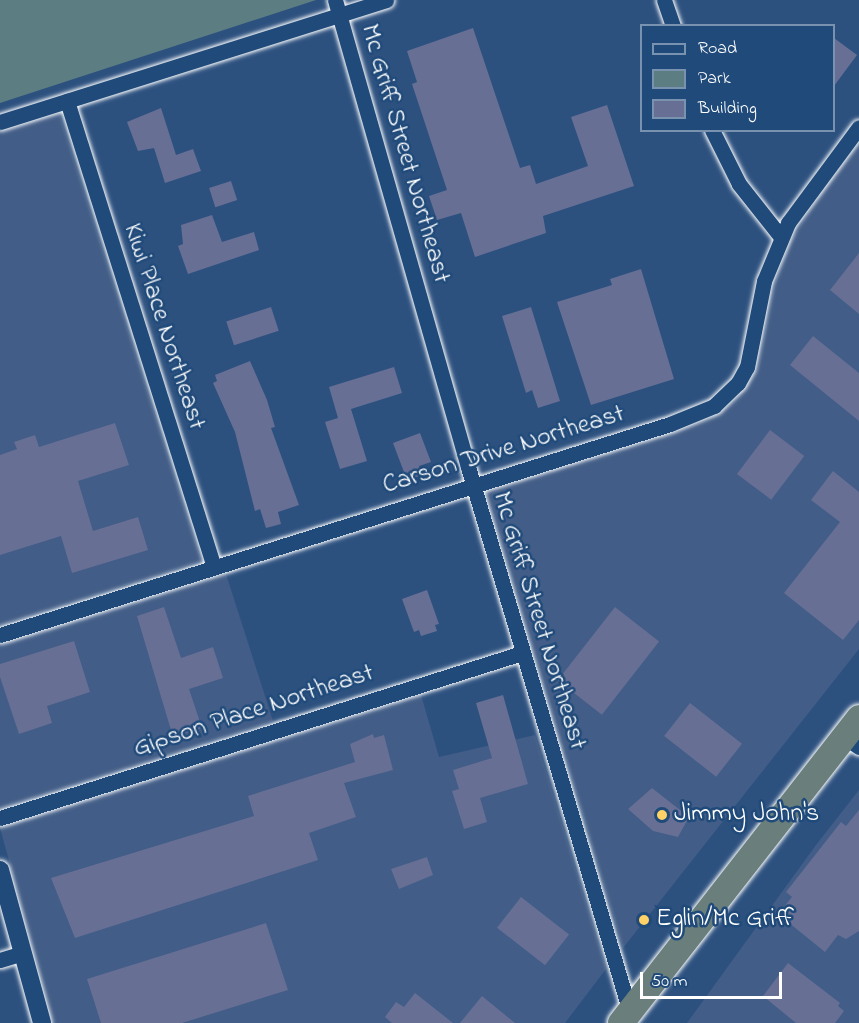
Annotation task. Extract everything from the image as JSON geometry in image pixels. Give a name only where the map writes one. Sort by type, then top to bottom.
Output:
[{"type":"highway","points":[[626,1018],[854,734]]},
{"type":"street","points":[[0,122],[338,7],[386,0]]},
{"type":"street","points":[[664,0],[673,24]]},
{"type":"street","name":"Mc Griff Street Northeast","points":[[338,7],[626,1018]]},
{"type":"street","name":"Kiwi Place Northeast","points":[[67,101],[214,567]]},
{"type":"street","name":"Carson Drive Northeast","points":[[0,635],[692,416],[728,395],[747,367],[764,281],[781,237],[815,184],[859,127]]},
{"type":"street","points":[[713,132],[739,184],[781,237]]},
{"type":"street","name":"Gipson Place Northeast","points":[[0,818],[522,653]]},
{"type":"street","points":[[0,870],[42,1023]]},
{"type":"street","points":[[0,960],[23,953]]},
{"type":"shaded area","points":[[59,113],[201,561],[0,625],[0,132]]},
{"type":"shaded area","points":[[859,143],[859,649],[623,948],[486,492],[673,433],[708,420],[734,402],[758,369],[775,283],[790,242],[824,189]]},
{"type":"shaded area","points":[[226,574],[273,721],[0,808],[0,645]]},
{"type":"shaded area","points":[[421,695],[439,757],[535,735],[606,969],[565,1023],[54,1023],[0,828]]},
{"type":"shaded area","points":[[859,790],[859,1023],[687,1023],[816,845]]},
{"type":"green space","points":[[0,0],[316,0],[0,103]]},
{"type":"building","points":[[473,28],[520,168],[530,165],[536,184],[588,166],[571,117],[607,105],[634,186],[543,216],[546,233],[475,257],[461,213],[437,220],[429,196],[447,190],[412,84],[417,82],[407,51]]},
{"type":"building","points":[[835,39],[857,55],[835,85]]},
{"type":"building","points":[[161,108],[176,155],[193,149],[201,171],[165,183],[154,148],[138,151],[127,122]]},
{"type":"building","points":[[231,181],[237,200],[215,207],[209,188]]},
{"type":"building","points":[[212,215],[222,242],[254,232],[259,250],[188,274],[178,246],[183,244],[181,225]]},
{"type":"building","points":[[859,253],[859,314],[830,290]]},
{"type":"building","points":[[641,269],[674,379],[591,405],[557,302],[612,285],[610,279]]},
{"type":"building","points":[[271,307],[279,331],[234,345],[226,322]]},
{"type":"building","points":[[531,307],[560,401],[538,408],[532,390],[526,393],[502,316]]},
{"type":"building","points":[[813,336],[859,373],[859,421],[790,365]]},
{"type":"building","points":[[250,361],[267,400],[275,427],[271,428],[299,505],[278,512],[281,524],[266,528],[260,509],[255,511],[235,432],[213,383],[217,381],[215,375]]},
{"type":"building","points":[[394,367],[402,393],[351,409],[367,461],[340,469],[325,422],[338,418],[329,387]]},
{"type":"building","points":[[115,423],[129,465],[78,481],[93,531],[138,517],[148,550],[72,573],[61,536],[0,555],[0,455],[17,449],[14,442],[35,435],[39,447]]},
{"type":"building","points":[[770,430],[804,456],[771,500],[737,474]]},
{"type":"building","points":[[420,433],[431,462],[419,466],[422,475],[407,480],[393,443]]},
{"type":"building","points":[[833,471],[859,492],[859,620],[843,640],[784,593],[840,522],[811,500]]},
{"type":"building","points":[[427,590],[439,624],[435,625],[437,631],[421,636],[419,630],[414,632],[402,599]]},
{"type":"building","points":[[164,607],[181,658],[213,647],[223,678],[189,689],[202,728],[173,737],[137,616]]},
{"type":"building","points":[[615,607],[659,641],[602,715],[558,680]]},
{"type":"building","points":[[74,641],[90,692],[47,706],[52,723],[19,734],[0,677],[0,664]]},
{"type":"building","points":[[503,695],[528,784],[480,798],[487,822],[464,829],[452,791],[459,789],[453,770],[492,758],[476,703]]},
{"type":"building","points":[[690,703],[742,744],[716,777],[664,736]]},
{"type":"building","points":[[373,734],[374,738],[384,735],[393,770],[344,783],[356,817],[309,833],[318,860],[75,938],[51,878],[254,816],[248,796],[355,762],[350,744]]},
{"type":"building","points":[[652,788],[689,817],[678,837],[653,831],[628,809]]},
{"type":"building","points":[[859,810],[859,931],[846,939],[838,935],[825,952],[778,914],[792,897],[786,892],[841,822],[846,826]]},
{"type":"building","points":[[427,857],[433,875],[399,889],[391,869]]},
{"type":"building","points":[[521,897],[569,935],[545,965],[497,928]]},
{"type":"building","points":[[266,923],[288,990],[182,1023],[101,1023],[87,979]]},
{"type":"building","points":[[788,963],[840,1003],[838,1006],[844,1011],[835,1023],[796,1023],[763,996]]},
{"type":"building","points":[[415,993],[453,1023],[392,1023],[385,1017],[396,1002],[404,1007]]},
{"type":"building","points":[[482,996],[515,1023],[460,1023]]},
{"type":"place","name":"Jimmy John's","points":[[662,815]]},
{"type":"place","name":"Eglin/Mc Griff","points":[[644,920]]}]
